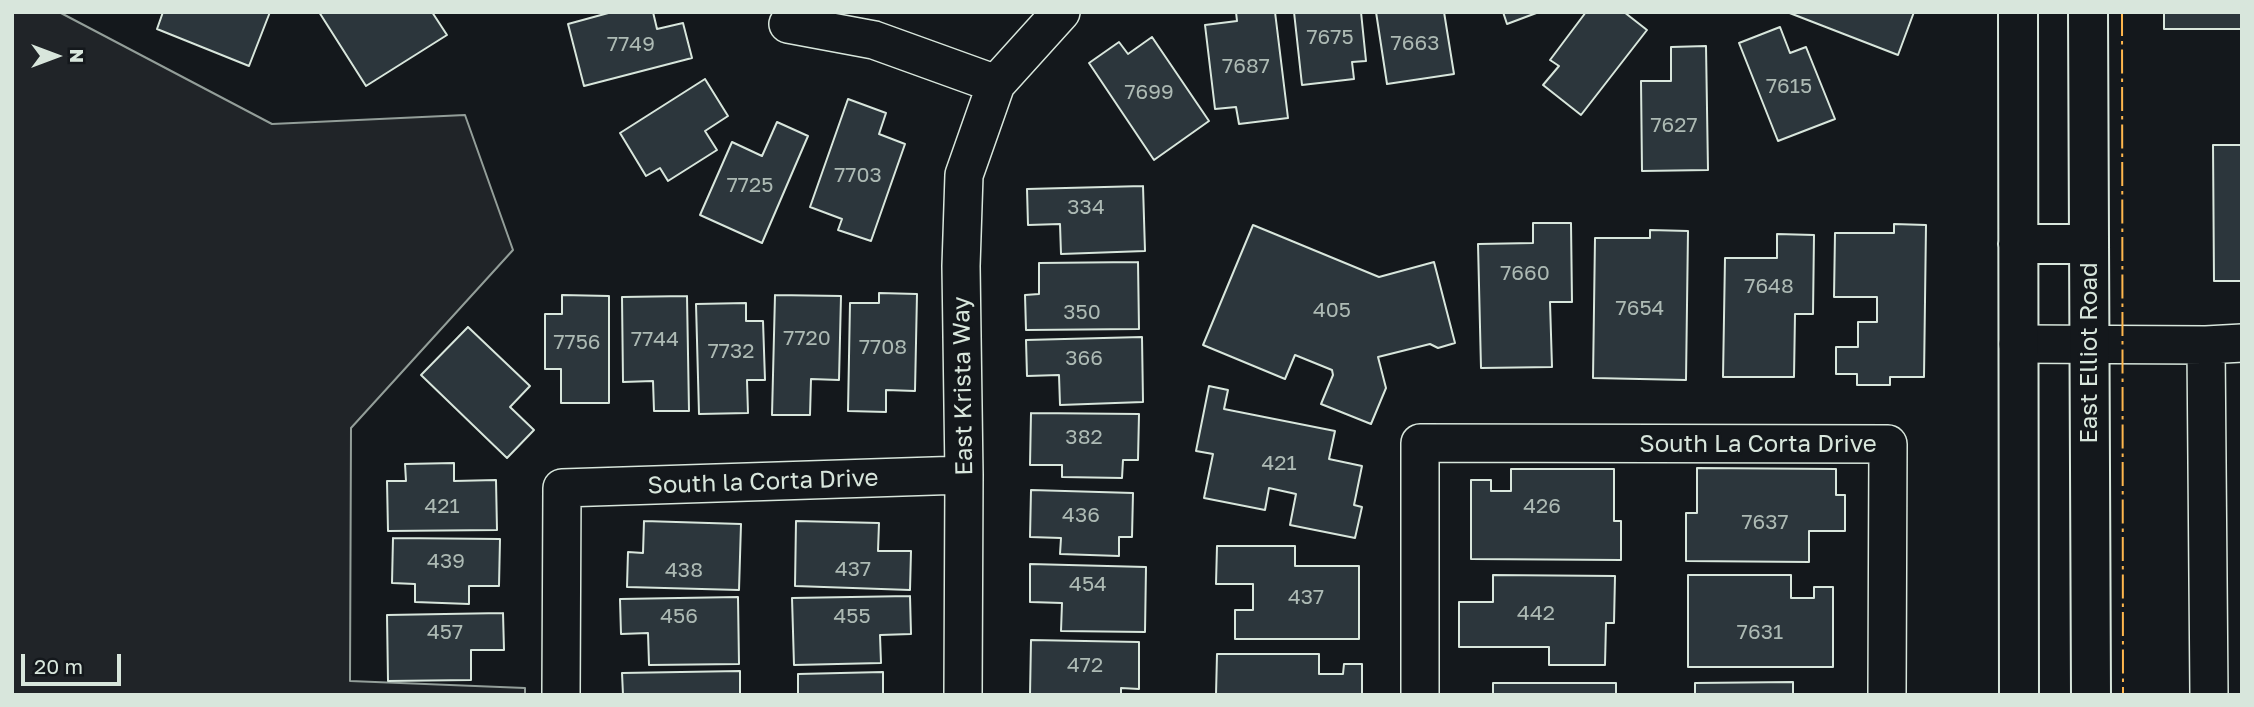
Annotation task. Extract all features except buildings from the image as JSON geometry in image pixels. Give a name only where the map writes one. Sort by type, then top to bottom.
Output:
[{"type":"main road","points":[[2018,12],[2019,695]]},
{"type":"main road","name":"East Elliot Road","points":[[2088,12],[2091,695]]},
{"type":"main road","points":[[2018,244],[2089,244]]},
{"type":"street","points":[[788,24],[874,40],[996,84],[1060,12]]},
{"type":"street","name":"East Krista Way","points":[[963,695],[961,266],[964,175],[996,84]]},
{"type":"street","points":[[2018,344],[2242,343]]},
{"type":"street","points":[[2206,345],[2209,695]]},
{"type":"street","name":"South La Corta Drive","points":[[1420,695],[1420,443],[1888,444],[1887,695]]},
{"type":"street","name":"South la Corta Drive","points":[[562,695],[562,488],[964,475]]},
{"type":"shaded area","points":[[12,12],[59,12],[272,124],[465,115],[513,250],[351,428],[350,681],[525,688],[525,695],[13,695]]},
{"type":"power","points":[[2122,12],[2123,695]]}]
